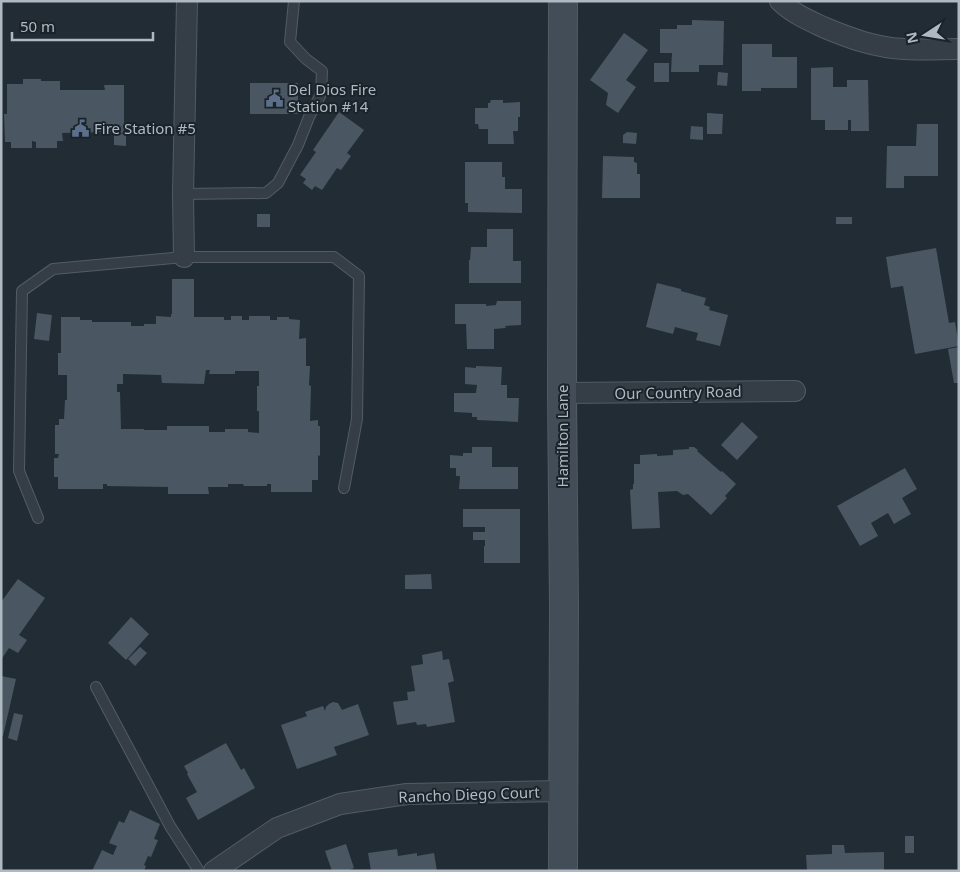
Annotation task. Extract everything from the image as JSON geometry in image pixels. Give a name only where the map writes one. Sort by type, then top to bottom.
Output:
[{"type":"street","points":[[184,257],[183,194],[187,1]]},
{"type":"street","name":"Hamilton Lane","points":[[563,871],[564,605],[562,393],[564,1]]},
{"type":"street","points":[[780,1],[787,8],[806,19],[870,44],[903,50],[959,50]]},
{"type":"street","name":"Our Country Road","points":[[562,393],[795,391]]},
{"type":"street","name":"Rancho Diego Court","points":[[214,871],[277,828],[340,804],[407,794],[563,791]]},
{"type":"lane","points":[[183,194],[266,193],[278,184],[321,94],[322,71],[306,59],[290,42],[294,1]]},
{"type":"lane","points":[[38,518],[19,471],[22,291],[53,269],[184,257],[334,257],[359,276],[357,419],[344,488]]},
{"type":"lane","points":[[96,687],[170,826],[198,871]]},
{"type":"building","points":[[692,20],[724,21],[723,65],[699,65],[699,72],[671,72],[672,53],[660,53],[660,29],[677,29],[677,25],[692,25]]},
{"type":"building","points":[[624,33],[648,50],[626,80],[636,87],[618,113],[606,105],[608,93],[590,80]]},
{"type":"building","points":[[742,44],[772,44],[772,57],[797,57],[797,88],[761,88],[761,91],[742,91]]},
{"type":"building","points":[[654,63],[669,63],[669,82],[654,82]]},
{"type":"building","points":[[833,67],[833,87],[847,87],[847,80],[868,80],[869,131],[851,131],[851,120],[848,120],[848,130],[825,130],[825,120],[811,120],[811,68]]},
{"type":"building","points":[[718,72],[728,73],[727,86],[717,85]]},
{"type":"building","points":[[23,79],[60,81],[60,90],[105,90],[104,85],[124,85],[124,133],[62,133],[63,141],[57,141],[57,148],[36,148],[36,142],[32,141],[32,148],[11,148],[11,142],[5,142],[4,114],[7,114],[7,84],[23,84]]},
{"type":"building","name":"Del Dios Fire Station #14","points":[[250,83],[298,83],[298,114],[250,114]]},
{"type":"building","points":[[491,100],[503,100],[503,103],[520,102],[518,131],[513,131],[514,144],[488,144],[488,129],[479,129],[478,124],[475,124],[475,108],[488,108],[488,103]]},
{"type":"building","points":[[339,112],[364,130],[347,153],[351,156],[341,170],[337,168],[322,190],[315,186],[312,190],[303,183],[306,179],[300,175],[316,152],[313,150]]},
{"type":"building","points":[[707,113],[723,114],[722,134],[707,134]]},
{"type":"building","points":[[917,124],[938,124],[938,176],[904,176],[904,188],[886,188],[887,146],[916,146]]},
{"type":"building","points":[[691,126],[703,127],[703,140],[690,139]]},
{"type":"building","points":[[627,132],[637,133],[636,144],[623,143],[623,135]]},
{"type":"building","points":[[114,133],[126,134],[126,146],[114,145]]},
{"type":"building","points":[[603,156],[634,157],[634,162],[637,163],[637,174],[640,174],[640,198],[602,198]]},
{"type":"building","points":[[465,162],[502,162],[502,177],[505,177],[505,189],[522,189],[522,213],[468,212],[468,203],[465,203]]},
{"type":"building","points":[[257,214],[270,214],[270,227],[257,227]]},
{"type":"building","points":[[836,217],[852,217],[852,224],[836,224]]},
{"type":"building","points":[[487,229],[513,229],[513,261],[521,261],[521,283],[469,283],[471,247],[487,247]]},
{"type":"building","points":[[936,248],[949,323],[955,322],[959,346],[915,354],[903,286],[891,288],[886,257]]},
{"type":"building","points":[[172,279],[194,279],[194,317],[224,317],[224,320],[231,320],[231,316],[242,316],[242,320],[249,320],[249,316],[270,316],[270,320],[277,320],[277,317],[289,317],[289,319],[300,320],[299,339],[306,338],[306,366],[310,366],[310,421],[318,420],[318,426],[320,426],[318,480],[312,480],[312,492],[271,492],[271,484],[267,484],[267,486],[244,486],[243,484],[228,484],[228,487],[208,487],[209,494],[168,494],[168,487],[107,486],[107,484],[103,484],[103,489],[58,489],[58,477],[54,477],[54,458],[58,458],[59,454],[55,454],[55,425],[59,425],[59,419],[64,419],[65,400],[67,400],[67,375],[58,375],[58,353],[61,353],[61,317],[80,317],[80,320],[92,320],[92,322],[131,322],[131,326],[144,326],[144,324],[156,324],[156,316],[171,317]],"holes":[[[206,370],[210,370],[209,374],[235,374],[235,371],[259,371],[259,386],[257,386],[259,433],[248,432],[248,429],[225,429],[225,432],[209,432],[209,426],[167,426],[167,430],[121,429],[120,392],[117,392],[117,384],[123,384],[123,374],[161,375],[162,383],[204,384]]]},
{"type":"building","points":[[657,283],[706,298],[704,305],[710,307],[709,310],[728,315],[720,346],[696,340],[698,333],[675,327],[673,334],[646,327]]},
{"type":"building","points":[[497,301],[521,301],[521,325],[494,329],[494,349],[467,349],[466,324],[455,324],[455,304],[486,304],[486,306],[496,305]]},
{"type":"building","points":[[37,313],[52,315],[49,341],[34,339]]},
{"type":"building","points":[[959,347],[959,383],[954,383],[948,349]]},
{"type":"building","points":[[476,366],[502,367],[501,385],[507,385],[507,398],[519,398],[518,422],[477,420],[477,417],[472,417],[472,413],[454,412],[454,393],[476,393],[477,385],[465,384],[465,367],[476,368]]},
{"type":"building","points":[[742,422],[758,437],[737,460],[721,445]]},
{"type":"building","points":[[472,447],[492,447],[492,467],[518,467],[518,489],[459,489],[460,476],[456,476],[456,468],[450,468],[450,455],[463,456],[463,453],[472,453]]},
{"type":"building","points":[[689,447],[694,447],[698,450],[736,484],[725,496],[727,498],[711,515],[688,494],[683,495],[677,491],[658,492],[660,528],[632,529],[630,490],[633,489],[634,484],[634,464],[640,464],[640,455],[673,455],[673,450],[689,449]]},
{"type":"building","points":[[905,468],[917,489],[902,498],[911,514],[894,524],[888,513],[871,523],[878,536],[860,546],[837,506]]},
{"type":"building","points":[[463,509],[520,509],[520,563],[484,563],[485,540],[473,540],[473,532],[485,532],[485,527],[463,527]]},
{"type":"building","points":[[431,574],[432,589],[405,589],[405,575]]},
{"type":"building","points":[[18,579],[45,598],[19,635],[27,640],[18,653],[9,648],[1,660],[1,602]]},
{"type":"building","points":[[131,617],[149,634],[126,660],[108,643]]},
{"type":"building","points":[[140,647],[147,653],[135,666],[128,659]]},
{"type":"building","points":[[442,651],[443,660],[449,659],[454,681],[448,683],[455,722],[427,727],[426,724],[417,725],[416,722],[397,725],[393,702],[408,700],[407,692],[415,691],[411,666],[423,664],[422,655]]},
{"type":"building","points":[[1,676],[16,679],[3,736],[1,736]]},
{"type":"building","points":[[333,702],[338,703],[342,710],[358,704],[369,735],[334,747],[337,755],[297,769],[281,725],[307,716],[305,712],[323,706],[325,711],[326,707]]},
{"type":"building","points":[[14,713],[23,715],[17,741],[8,738]]},
{"type":"building","points":[[226,743],[241,770],[244,768],[255,788],[198,820],[186,798],[197,792],[184,766]]},
{"type":"building","points":[[130,810],[160,824],[154,839],[158,840],[151,857],[148,856],[144,865],[146,866],[144,871],[92,871],[102,850],[113,855],[117,846],[109,843],[119,821],[124,823]]},
{"type":"building","points":[[905,836],[914,836],[914,853],[905,853]]},
{"type":"building","points":[[346,844],[354,868],[347,871],[332,871],[325,851]]},
{"type":"building","points":[[832,845],[844,845],[845,853],[884,852],[884,871],[807,871],[806,855],[832,854]]},
{"type":"building","points":[[397,849],[398,856],[417,853],[417,856],[434,853],[437,871],[371,871],[368,853]]},
{"type":"place","name":"Del Dios Fire Station #14","points":[[274,98]]},
{"type":"place","name":"Fire Station #5","points":[[80,128]]}]
